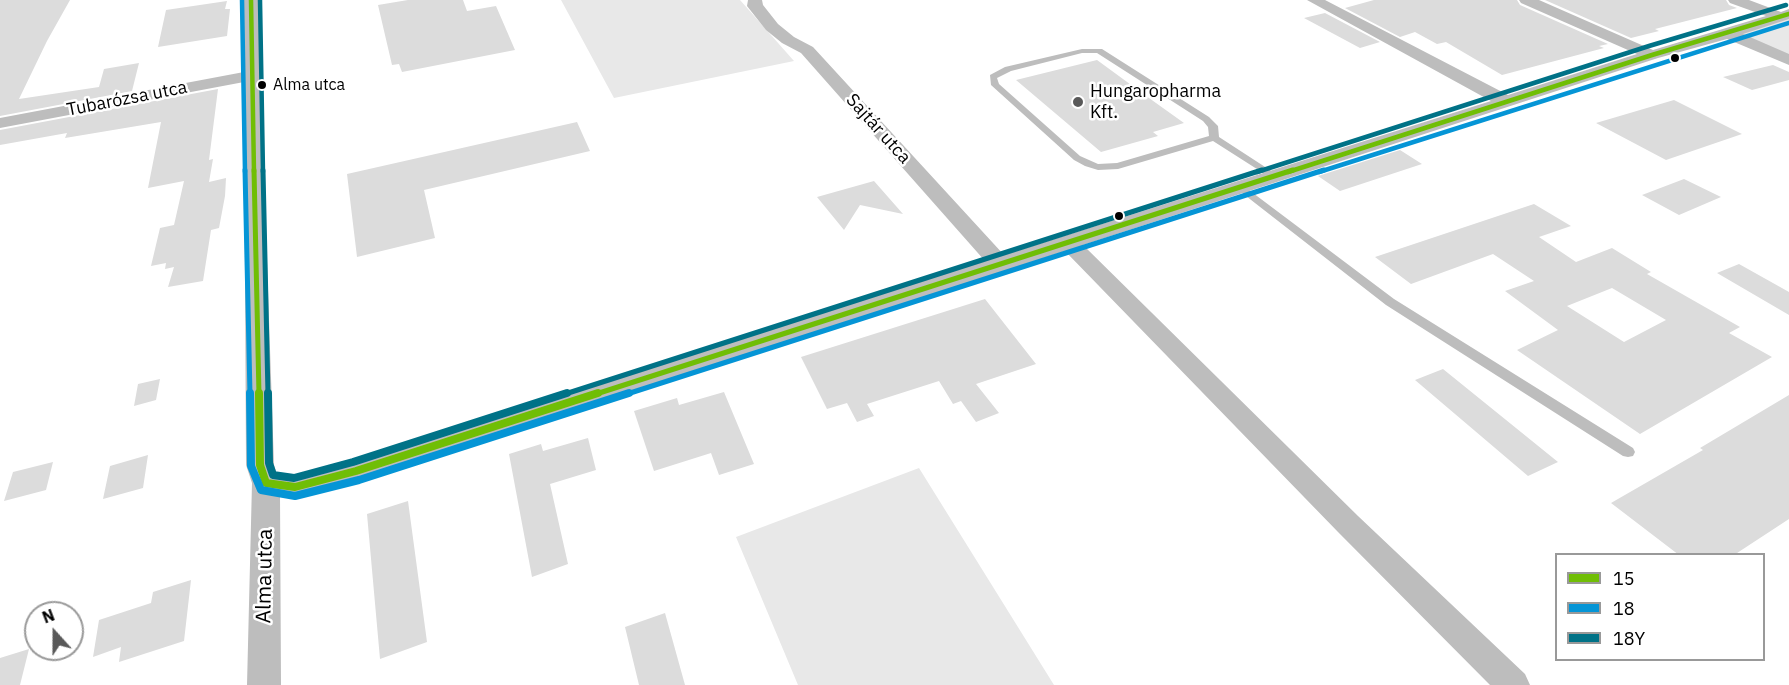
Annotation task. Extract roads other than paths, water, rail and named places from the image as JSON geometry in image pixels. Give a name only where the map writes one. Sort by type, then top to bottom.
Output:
[{"type":"street","name":"Alma utca","points":[[251,0],[260,465],[266,483],[264,685]]},
{"type":"street","name":"Sajtár utca","points":[[755,0],[754,6],[772,27],[788,40],[807,50],[1000,264]]},
{"type":"street","points":[[1314,0],[1507,102]]},
{"type":"street","points":[[1526,0],[1652,55]]},
{"type":"street","points":[[1735,0],[1784,15]]},
{"type":"street","points":[[266,483],[295,487],[356,471],[1652,55],[1728,34],[1784,15]]},
{"type":"street","points":[[1728,34],[1789,60]]},
{"type":"street","name":"Tubarózsa utca","points":[[0,123],[254,75]]},
{"type":"street","points":[[1068,242],[1348,524],[1513,685]]},
{"type":"lane","points":[[1214,138],[1213,126],[1206,119],[1099,51],[1083,51],[1008,69],[993,77],[995,86],[1077,158],[1088,164],[1118,166],[1214,138],[1274,176]]},
{"type":"lane","points":[[1241,187],[1390,302],[1628,452]]},
{"type":"place","name":"Alma utca","points":[[262,85]]},
{"type":"place","name":"Hungaropharma Kft.","points":[[1078,102]]}]
